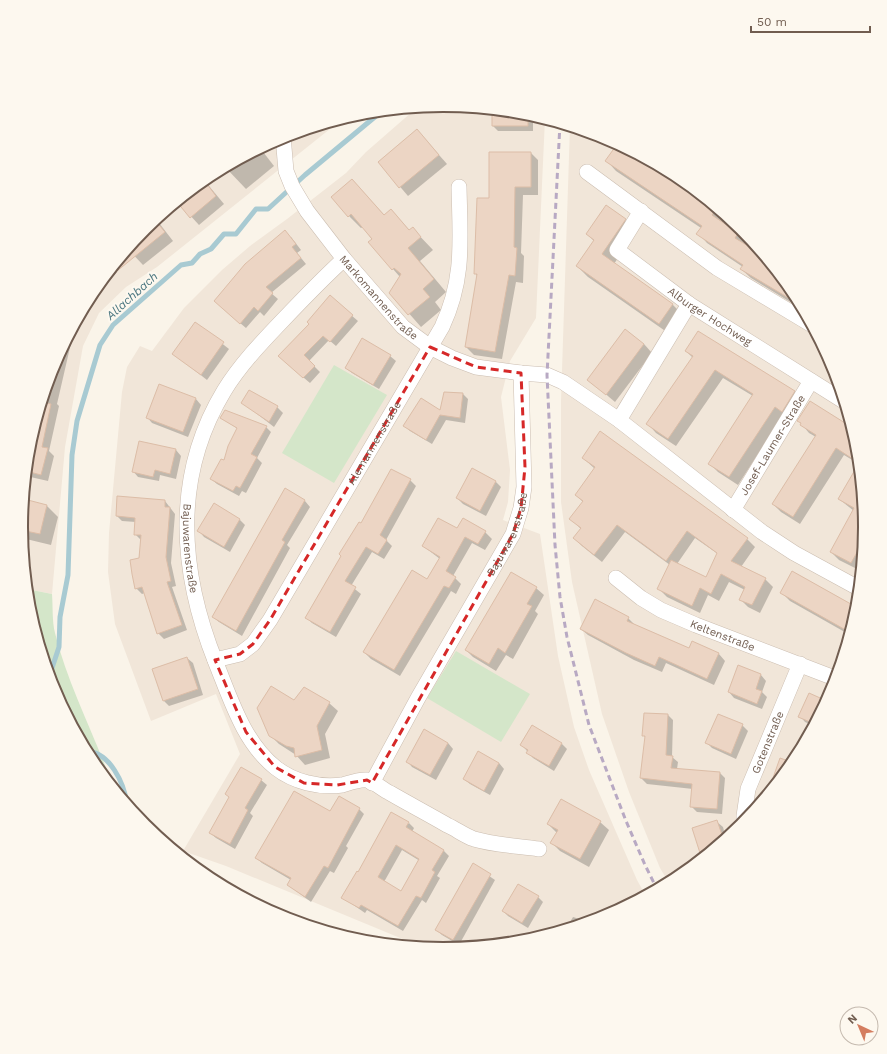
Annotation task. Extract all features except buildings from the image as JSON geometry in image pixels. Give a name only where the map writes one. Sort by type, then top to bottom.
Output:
[{"type":"street","name":"Markomannenstraße","points":[[284,143],[286,171],[300,200],[319,228],[344,259],[403,327],[430,347],[452,358],[476,367],[547,375],[563,382],[619,420]]},
{"type":"street","points":[[587,172],[717,268],[803,320]]},
{"type":"street","name":"Alemannenstraße","points":[[214,660],[240,654],[253,644],[270,620],[430,347],[450,309],[456,289],[460,238],[459,187]]},
{"type":"street","name":"Alburger Hochweg","points":[[641,211],[617,250],[689,304],[838,398]]},
{"type":"street","name":"Bajuwarenstraße","points":[[344,259],[324,277],[253,352],[240,368],[220,398],[198,447],[191,469],[188,553],[192,589],[200,619],[214,660],[246,732],[257,748],[275,767],[289,777],[304,783],[336,785],[367,780],[473,839],[539,849]]},
{"type":"street","points":[[689,304],[619,420],[762,532],[854,586]]},
{"type":"street","name":"Bajuwarenstraße","points":[[372,783],[418,698],[513,534],[522,508],[525,467],[521,373]]},
{"type":"street","name":"Josef-Laumer-Straße","points":[[732,510],[811,380]]},
{"type":"street","name":"Keltenstraße","points":[[616,578],[641,598],[662,610],[696,625],[831,676]]},
{"type":"street","name":"Gotenstraße","points":[[744,813],[748,789],[800,664]]},
{"type":"highlighted area","points":[[430,347],[476,367],[521,373],[525,467],[521,508],[513,534],[372,783],[367,780],[337,785],[304,783],[275,767],[246,732],[215,660],[240,654],[253,644],[270,620]]},
{"type":"shaded area","points":[[412,112],[471,112],[525,119],[545,124],[536,318],[510,361],[501,397],[510,470],[508,502],[503,520],[540,534],[558,656],[574,727],[589,770],[643,891],[603,911],[525,935],[471,942],[408,941],[226,866],[185,852],[183,850],[240,754],[216,694],[151,721],[115,624],[108,572],[109,533],[122,392],[127,367],[140,346],[152,351],[184,308],[222,270],[250,246],[346,173],[366,152]]},
{"type":"shaded area","points":[[332,127],[157,267],[126,287],[99,313],[83,346],[65,447],[52,594],[33,590],[29,554],[28,527],[32,473],[42,419],[50,393],[71,343],[84,319],[98,296],[131,253],[150,233],[191,197],[236,167],[260,154],[284,143]]},
{"type":"shaded area","points":[[570,132],[603,143],[651,167],[696,197],[737,233],[756,253],[789,296],[816,343],[837,393],[851,446],[858,500],[858,554],[851,608],[845,635],[827,686],[816,711],[789,758],[756,801],[737,821],[696,857],[666,877],[660,868],[629,792],[602,714],[572,582],[561,502],[561,401]]},
{"type":"green space","points":[[334,365],[387,395],[334,483],[282,453]]},
{"type":"green space","points":[[33,590],[52,594],[54,628],[60,653],[107,770],[84,735],[60,686],[42,635]]},
{"type":"green space","points":[[456,651],[530,694],[501,742],[427,698]]},
{"type":"waterway","name":"Allachbach","points":[[52,667],[59,647],[60,617],[68,575],[72,455],[77,421],[100,345],[113,325],[181,265],[192,263],[200,254],[211,249],[224,234],[236,234],[256,209],[268,209],[305,175],[375,117]]},
{"type":"waterway","name":"Allachbach","points":[[95,753],[109,763],[119,778],[124,793]]},
{"type":"railway","points":[[560,129],[547,375],[555,545],[560,597],[567,637],[589,725],[626,821],[655,885]]}]
